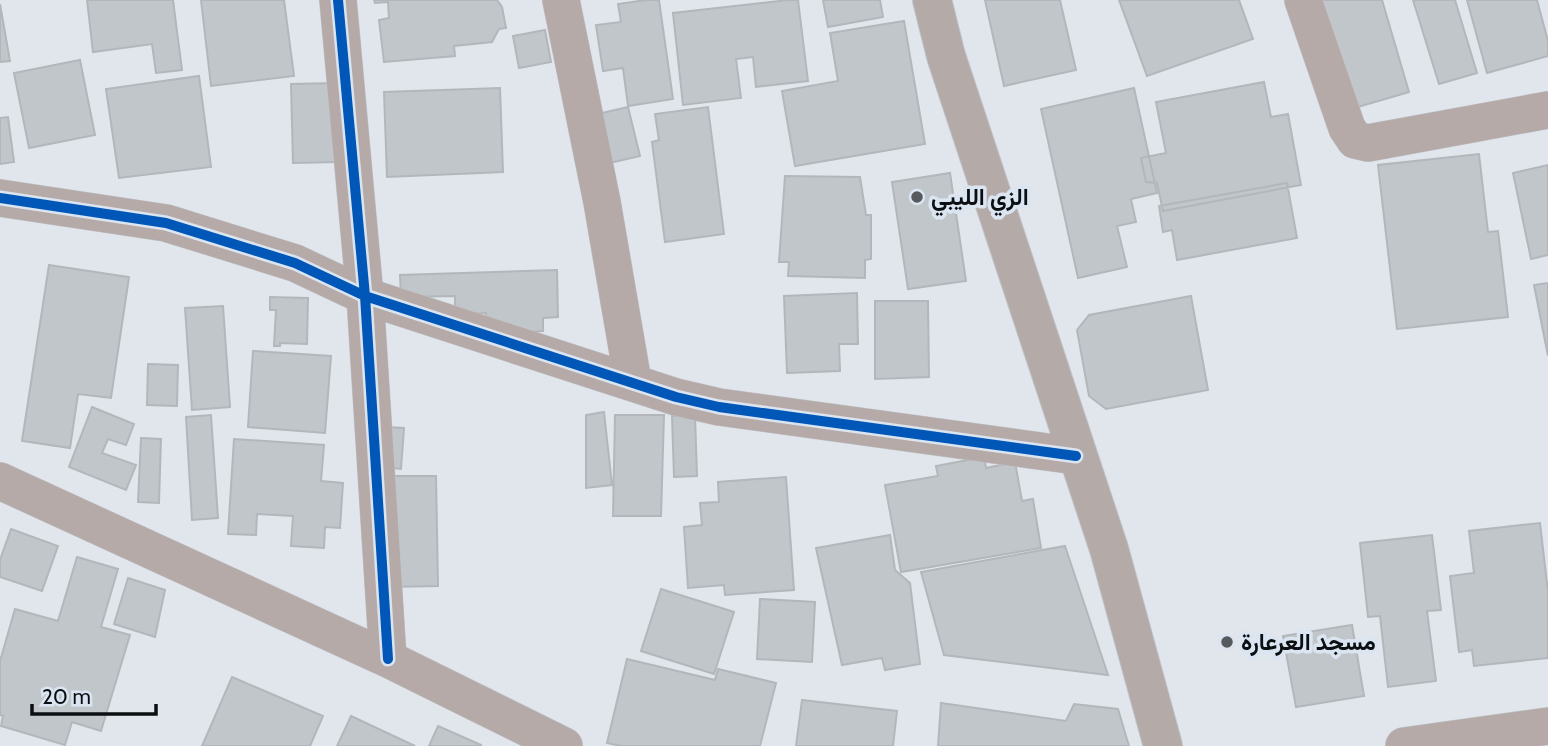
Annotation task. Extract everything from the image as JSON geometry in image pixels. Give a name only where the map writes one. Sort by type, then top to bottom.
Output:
[{"type":"main road","points":[[932,0],[946,56],[1076,456],[1109,549],[1163,746]]},
{"type":"street","points":[[338,0],[365,296],[388,659]]},
{"type":"street","points":[[561,0],[602,202],[633,382]]},
{"type":"street","points":[[1303,0],[1347,128],[1355,140],[1368,143],[1548,110]]},
{"type":"street","points":[[0,198],[166,223],[295,263],[365,296],[676,397],[719,407],[1076,456]]},
{"type":"street","points":[[0,481],[388,659],[564,746]]},
{"type":"street","points":[[1404,746],[1548,726]]},
{"type":"building","points":[[87,0],[173,0],[182,70],[156,73],[152,44],[93,52]]},
{"type":"building","points":[[201,0],[284,0],[294,76],[211,86]]},
{"type":"building","points":[[374,0],[497,0],[502,7],[506,28],[499,29],[492,42],[454,46],[455,56],[384,62],[379,20],[389,18],[388,2],[375,3]]},
{"type":"building","points":[[659,0],[673,99],[628,106],[623,68],[603,71],[596,25],[621,22],[618,4]]},
{"type":"building","points":[[798,0],[808,81],[756,87],[753,57],[736,59],[741,98],[683,105],[673,13]]},
{"type":"building","points":[[823,0],[880,0],[883,17],[828,27]]},
{"type":"building","points":[[985,0],[1060,0],[1076,70],[1004,86]]},
{"type":"building","points":[[1119,0],[1239,0],[1253,39],[1147,76]]},
{"type":"building","points":[[1319,0],[1382,0],[1409,92],[1351,109]]},
{"type":"building","points":[[1413,0],[1455,0],[1477,73],[1439,84]]},
{"type":"building","points":[[1467,0],[1537,0],[1548,41],[1548,56],[1487,73]]},
{"type":"building","points":[[0,4],[10,61],[0,62]]},
{"type":"building","points":[[904,21],[925,144],[795,166],[782,91],[838,81],[830,33]]},
{"type":"building","points":[[545,30],[551,62],[519,68],[513,36]]},
{"type":"building","points":[[80,60],[95,135],[29,148],[14,73]]},
{"type":"building","points":[[199,76],[211,167],[119,178],[106,89]]},
{"type":"building","points":[[1264,82],[1271,117],[1288,114],[1301,185],[1163,211],[1157,183],[1146,182],[1141,158],[1166,153],[1156,102]]},
{"type":"building","points":[[338,83],[340,162],[293,163],[291,84]]},
{"type":"building","points":[[500,88],[503,172],[387,177],[384,92]]},
{"type":"building","points":[[1134,88],[1157,193],[1131,199],[1136,222],[1117,226],[1127,267],[1078,278],[1041,109]]},
{"type":"building","points":[[628,107],[640,156],[601,165],[589,116]]},
{"type":"building","points":[[708,107],[724,234],[665,242],[652,142],[659,140],[655,114]]},
{"type":"building","points":[[8,117],[14,162],[0,164],[0,118]]},
{"type":"building","points":[[1479,154],[1488,232],[1498,231],[1508,317],[1397,329],[1378,165]]},
{"type":"building","points":[[1548,165],[1548,255],[1531,259],[1513,173]]},
{"type":"building","points":[[950,173],[966,281],[908,289],[892,182]]},
{"type":"building","points":[[785,176],[860,177],[866,215],[871,215],[871,259],[865,260],[865,278],[788,276],[789,262],[779,262]]},
{"type":"building","points":[[1287,183],[1297,238],[1177,260],[1172,230],[1163,232],[1159,206]]},
{"type":"building","points":[[49,265],[129,277],[111,398],[78,394],[70,448],[22,441]]},
{"type":"building","points":[[557,270],[558,317],[543,318],[543,331],[504,333],[486,325],[486,313],[455,314],[455,296],[401,297],[400,275]]},
{"type":"building","points":[[1548,283],[1548,356],[1534,285]]},
{"type":"building","points":[[857,293],[858,344],[839,344],[840,371],[787,373],[784,296]]},
{"type":"building","points":[[1191,296],[1208,390],[1106,409],[1089,396],[1077,330],[1089,315]]},
{"type":"building","points":[[270,297],[308,298],[307,344],[280,343],[280,346],[274,346],[276,310],[270,310]]},
{"type":"building","points":[[875,301],[928,301],[929,377],[875,379]]},
{"type":"building","points":[[223,306],[230,407],[192,410],[185,308]]},
{"type":"building","points":[[253,351],[331,356],[325,433],[248,427]]},
{"type":"building","points":[[148,364],[178,365],[177,406],[147,405]]},
{"type":"building","points":[[92,407],[134,424],[126,445],[108,439],[102,453],[136,465],[126,490],[69,467]]},
{"type":"building","points":[[604,412],[612,485],[586,488],[586,415]]},
{"type":"building","points":[[211,415],[218,518],[192,520],[186,417]]},
{"type":"building","points":[[615,415],[664,415],[661,516],[613,516]]},
{"type":"building","points":[[672,416],[695,416],[697,476],[674,477]]},
{"type":"building","points":[[385,427],[404,428],[401,469],[383,467]]},
{"type":"building","points":[[141,438],[161,439],[159,503],[138,502]]},
{"type":"building","points":[[234,439],[324,445],[321,481],[343,483],[340,528],[325,527],[324,548],[291,546],[293,516],[257,514],[256,535],[228,534]]},
{"type":"building","points":[[984,457],[986,468],[1015,462],[1022,501],[1033,499],[1041,548],[901,572],[885,485],[938,476],[936,466]]},
{"type":"building","points":[[385,476],[436,476],[438,586],[387,587]]},
{"type":"building","points":[[786,477],[794,590],[725,595],[724,585],[688,588],[684,527],[702,525],[700,503],[719,502],[718,482]]},
{"type":"building","points":[[1540,523],[1548,592],[1548,658],[1474,666],[1472,650],[1459,652],[1450,576],[1474,573],[1469,531]]},
{"type":"building","points":[[11,529],[58,546],[42,591],[0,577],[0,560]]},
{"type":"building","points":[[890,535],[895,570],[910,583],[920,664],[885,670],[882,658],[842,665],[816,548]]},
{"type":"building","points":[[1432,535],[1441,610],[1427,611],[1436,681],[1388,687],[1380,616],[1368,617],[1360,543]]},
{"type":"building","points":[[1065,546],[1108,675],[944,655],[921,572]]},
{"type":"building","points":[[77,557],[118,569],[101,627],[130,635],[101,731],[72,722],[65,745],[1,726],[3,716],[0,715],[0,661],[15,609],[58,621]]},
{"type":"building","points":[[128,578],[165,590],[155,637],[114,624]]},
{"type":"building","points":[[661,589],[734,612],[714,674],[641,651]]},
{"type":"building","points":[[760,599],[815,602],[812,662],[757,659]]},
{"type":"building","points":[[1352,625],[1364,696],[1296,707],[1283,636]]},
{"type":"building","points":[[627,659],[715,680],[718,669],[776,683],[760,746],[621,746],[607,743]]},
{"type":"building","points":[[232,677],[323,716],[310,746],[202,746]]},
{"type":"building","points":[[802,700],[897,711],[893,746],[796,746]]},
{"type":"building","points":[[941,703],[1066,721],[1074,704],[1118,709],[1129,746],[938,746]]},
{"type":"building","points":[[351,716],[415,746],[337,746]]},
{"type":"building","points":[[438,726],[481,745],[481,746],[429,746]]},
{"type":"cycle path","points":[[338,0],[365,296],[388,659]]},
{"type":"cycle path","points":[[0,198],[166,223],[295,263],[365,296],[676,397],[719,407],[1076,456]]},
{"type":"place","name":"الزي الليبي","points":[[917,197]]},
{"type":"place","name":"مسجد العرعارة","points":[[1227,642]]}]
